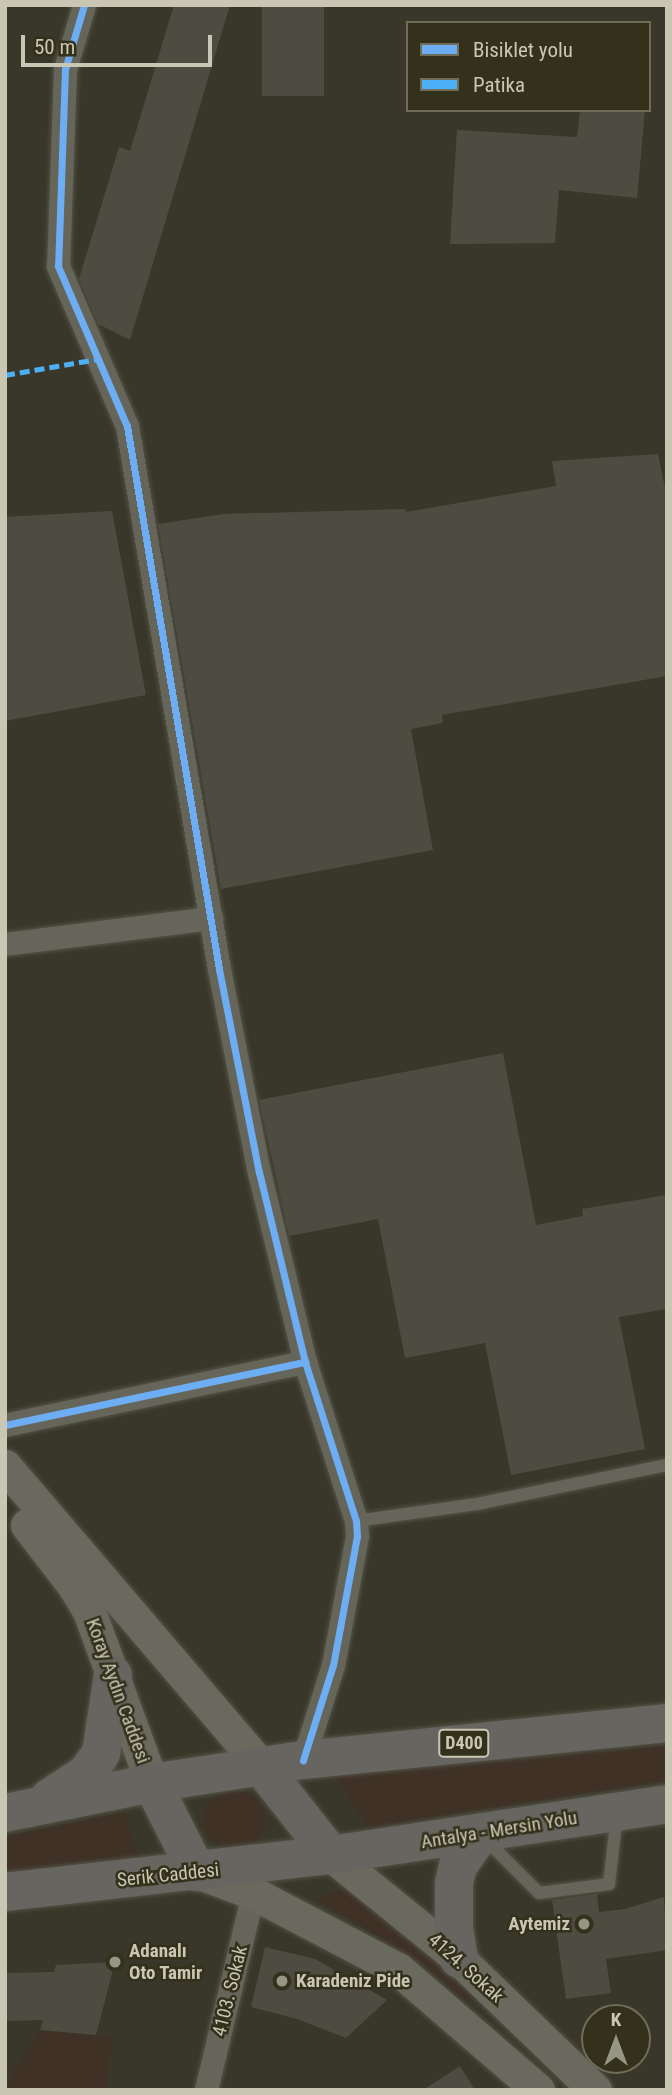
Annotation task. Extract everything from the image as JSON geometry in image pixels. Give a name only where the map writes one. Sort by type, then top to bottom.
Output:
[{"type":"highway","points":[[20,1810],[86,1774],[101,1753],[113,1675]]},
{"type":"highway","name":"D400","points":[[20,1810],[152,1783],[303,1760],[667,1723]]},
{"type":"highway","points":[[261,1766],[331,1855]]},
{"type":"highway","points":[[152,1783],[197,1872]]},
{"type":"highway","name":"Antalya - Mersin Yolu","points":[[331,1855],[667,1804]]},
{"type":"highway","points":[[459,1959],[454,1926],[454,1883],[458,1866],[480,1834]]},
{"type":"highway","name":"Serik Caddesi","points":[[5,1892],[331,1855]]},
{"type":"main road","points":[[5,1466],[261,1766]]},
{"type":"main road","name":"Koray Aydın Caddesi","points":[[5,1499],[74,1586],[89,1611],[152,1783]]},
{"type":"main road","name":"4124. Sokak","points":[[331,1855],[459,1959],[595,2090]]},
{"type":"main road","points":[[197,1872],[253,1893],[398,1969],[538,2090]]},
{"type":"street","points":[[84,5],[65,69],[58,266],[127,426],[211,918],[259,1171],[305,1362],[356,1521],[357,1536],[333,1665],[303,1760]]},
{"type":"street","points":[[5,944],[211,918]]},
{"type":"street","points":[[5,1425],[305,1362]]},
{"type":"street","name":"4103. Sokak","points":[[206,2090],[253,1893]]},
{"type":"lane","points":[[356,1521],[477,1504],[667,1465]]},
{"type":"lane","points":[[480,1834],[539,1893],[609,1884],[617,1812]]},
{"type":"shaded area","points":[[667,1746],[667,1780],[368,1828],[335,1776]]},
{"type":"shaded area","points":[[228,1790],[240,1790],[259,1803],[264,1820],[262,1832],[251,1845],[240,1850],[228,1850],[209,1837],[204,1826],[204,1814],[217,1795]]},
{"type":"shaded area","points":[[124,1812],[139,1859],[5,1876],[5,1837]]},
{"type":"shaded area","points":[[347,1889],[419,1945],[471,1996],[467,2002],[414,1959],[316,1898]]},
{"type":"shaded area","points":[[40,2030],[112,2037],[107,2090],[8,2090],[12,2075]]},
{"type":"building","points":[[174,5],[230,5],[130,340],[98,324],[79,279],[119,147],[130,151]]},
{"type":"building","points":[[262,5],[324,5],[324,96],[262,96]]},
{"type":"building","points":[[580,112],[645,112],[637,198],[559,190],[555,243],[450,244],[457,130],[577,137]]},
{"type":"building","points":[[658,454],[667,498],[667,676],[442,715],[443,723],[411,729],[433,850],[221,889],[158,524],[223,514],[405,509],[406,512],[556,486],[552,461]]},
{"type":"building","points":[[112,511],[146,695],[5,721],[5,517]]},
{"type":"building","points":[[503,1053],[536,1225],[583,1216],[582,1209],[667,1195],[667,1309],[619,1317],[645,1449],[511,1475],[485,1343],[405,1358],[378,1219],[289,1236],[259,1100]]},
{"type":"building","points":[[597,1894],[599,1912],[625,1909],[664,1897],[667,1950],[606,1959],[611,1993],[566,1999],[552,1900]]},
{"type":"building","points":[[265,1947],[315,1959],[387,2000],[346,2038],[297,2019],[251,2007]]},
{"type":"building","points":[[115,1962],[96,2035],[40,2030],[43,2020],[5,2021],[5,1973],[54,1972],[56,1965]]},
{"type":"building","points":[[460,2066],[475,2090],[423,2090]]},
{"type":"marked path","points":[[5,375],[98,359]]},
{"type":"cycle path","points":[[84,5],[65,69],[58,266],[127,426],[219,969],[259,1172],[305,1362],[356,1521],[357,1536],[333,1665],[303,1760]]},
{"type":"cycle path","points":[[5,1425],[305,1362]]},
{"type":"place","name":"Aytemiz","points":[[584,1924]]},
{"type":"place","name":"Adanalı Oto Tamir","points":[[115,1962]]},
{"type":"place","name":"Karadeniz Pide","points":[[282,1981]]}]
